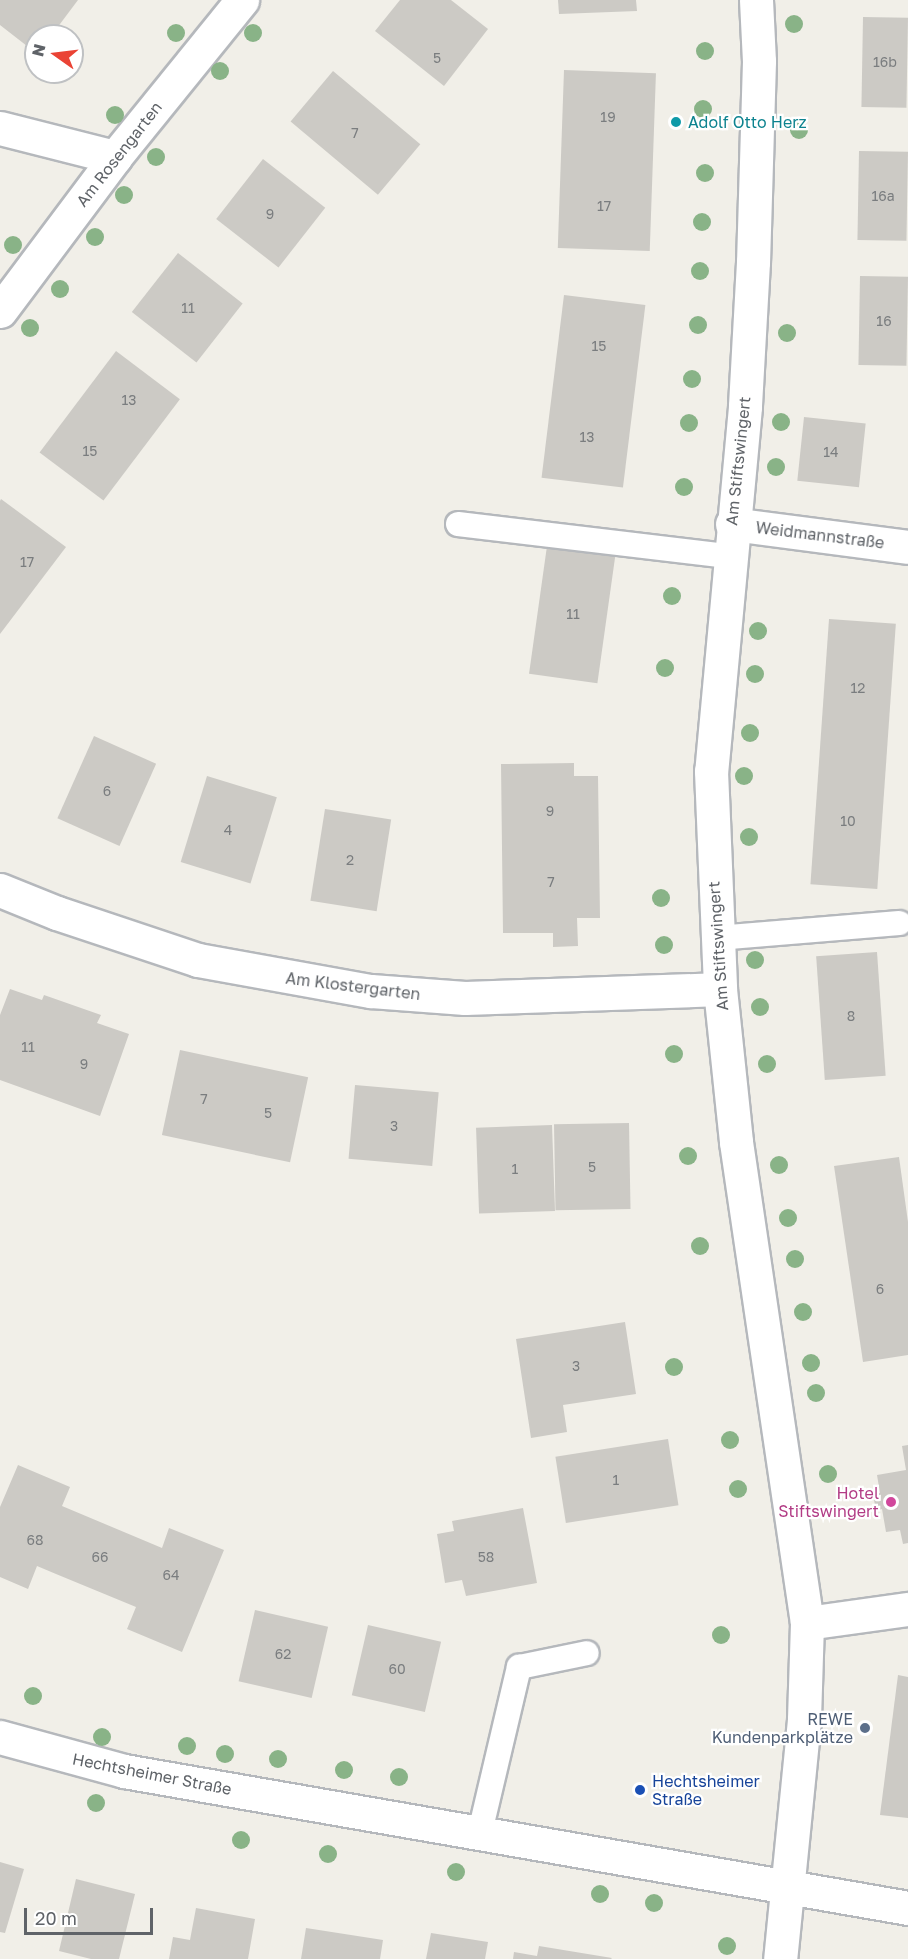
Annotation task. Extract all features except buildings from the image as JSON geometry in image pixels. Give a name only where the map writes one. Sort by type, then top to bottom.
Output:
[{"type":"street","name":"Am Rosengarten","points":[[0,311],[116,157],[242,0]]},
{"type":"street","name":"Am Stiftswingert","points":[[756,0],[759,62],[753,262],[744,407],[728,556],[711,771],[720,989],[736,1142],[807,1623],[804,1720],[780,1959]]},
{"type":"street","points":[[0,128],[116,157]]},
{"type":"street","name":"Weidmannstraße","points":[[732,524],[908,546]]},
{"type":"street","name":"Am Klostergarten","points":[[0,890],[57,913],[198,960],[371,991],[465,998],[720,989]]},
{"type":"street","points":[[807,1623],[908,1609]]},
{"type":"street","name":"Hechtsheimer Straße","points":[[0,1737],[124,1771],[908,1908]]},
{"type":"lane","points":[[458,524],[728,556]]},
{"type":"lane","points":[[717,938],[899,923]]},
{"type":"lane","points":[[480,1832],[519,1667],[587,1653]]},
{"type":"place","name":"Adolf Otto Herz","points":[[676,122]]},
{"type":"place","name":"Hotel Stiftswingert","points":[[891,1502]]},
{"type":"place","name":"REWE Kundenparkplätze","points":[[865,1728]]},
{"type":"place","name":"Hechtsheimer Straße","points":[[640,1790]]}]
